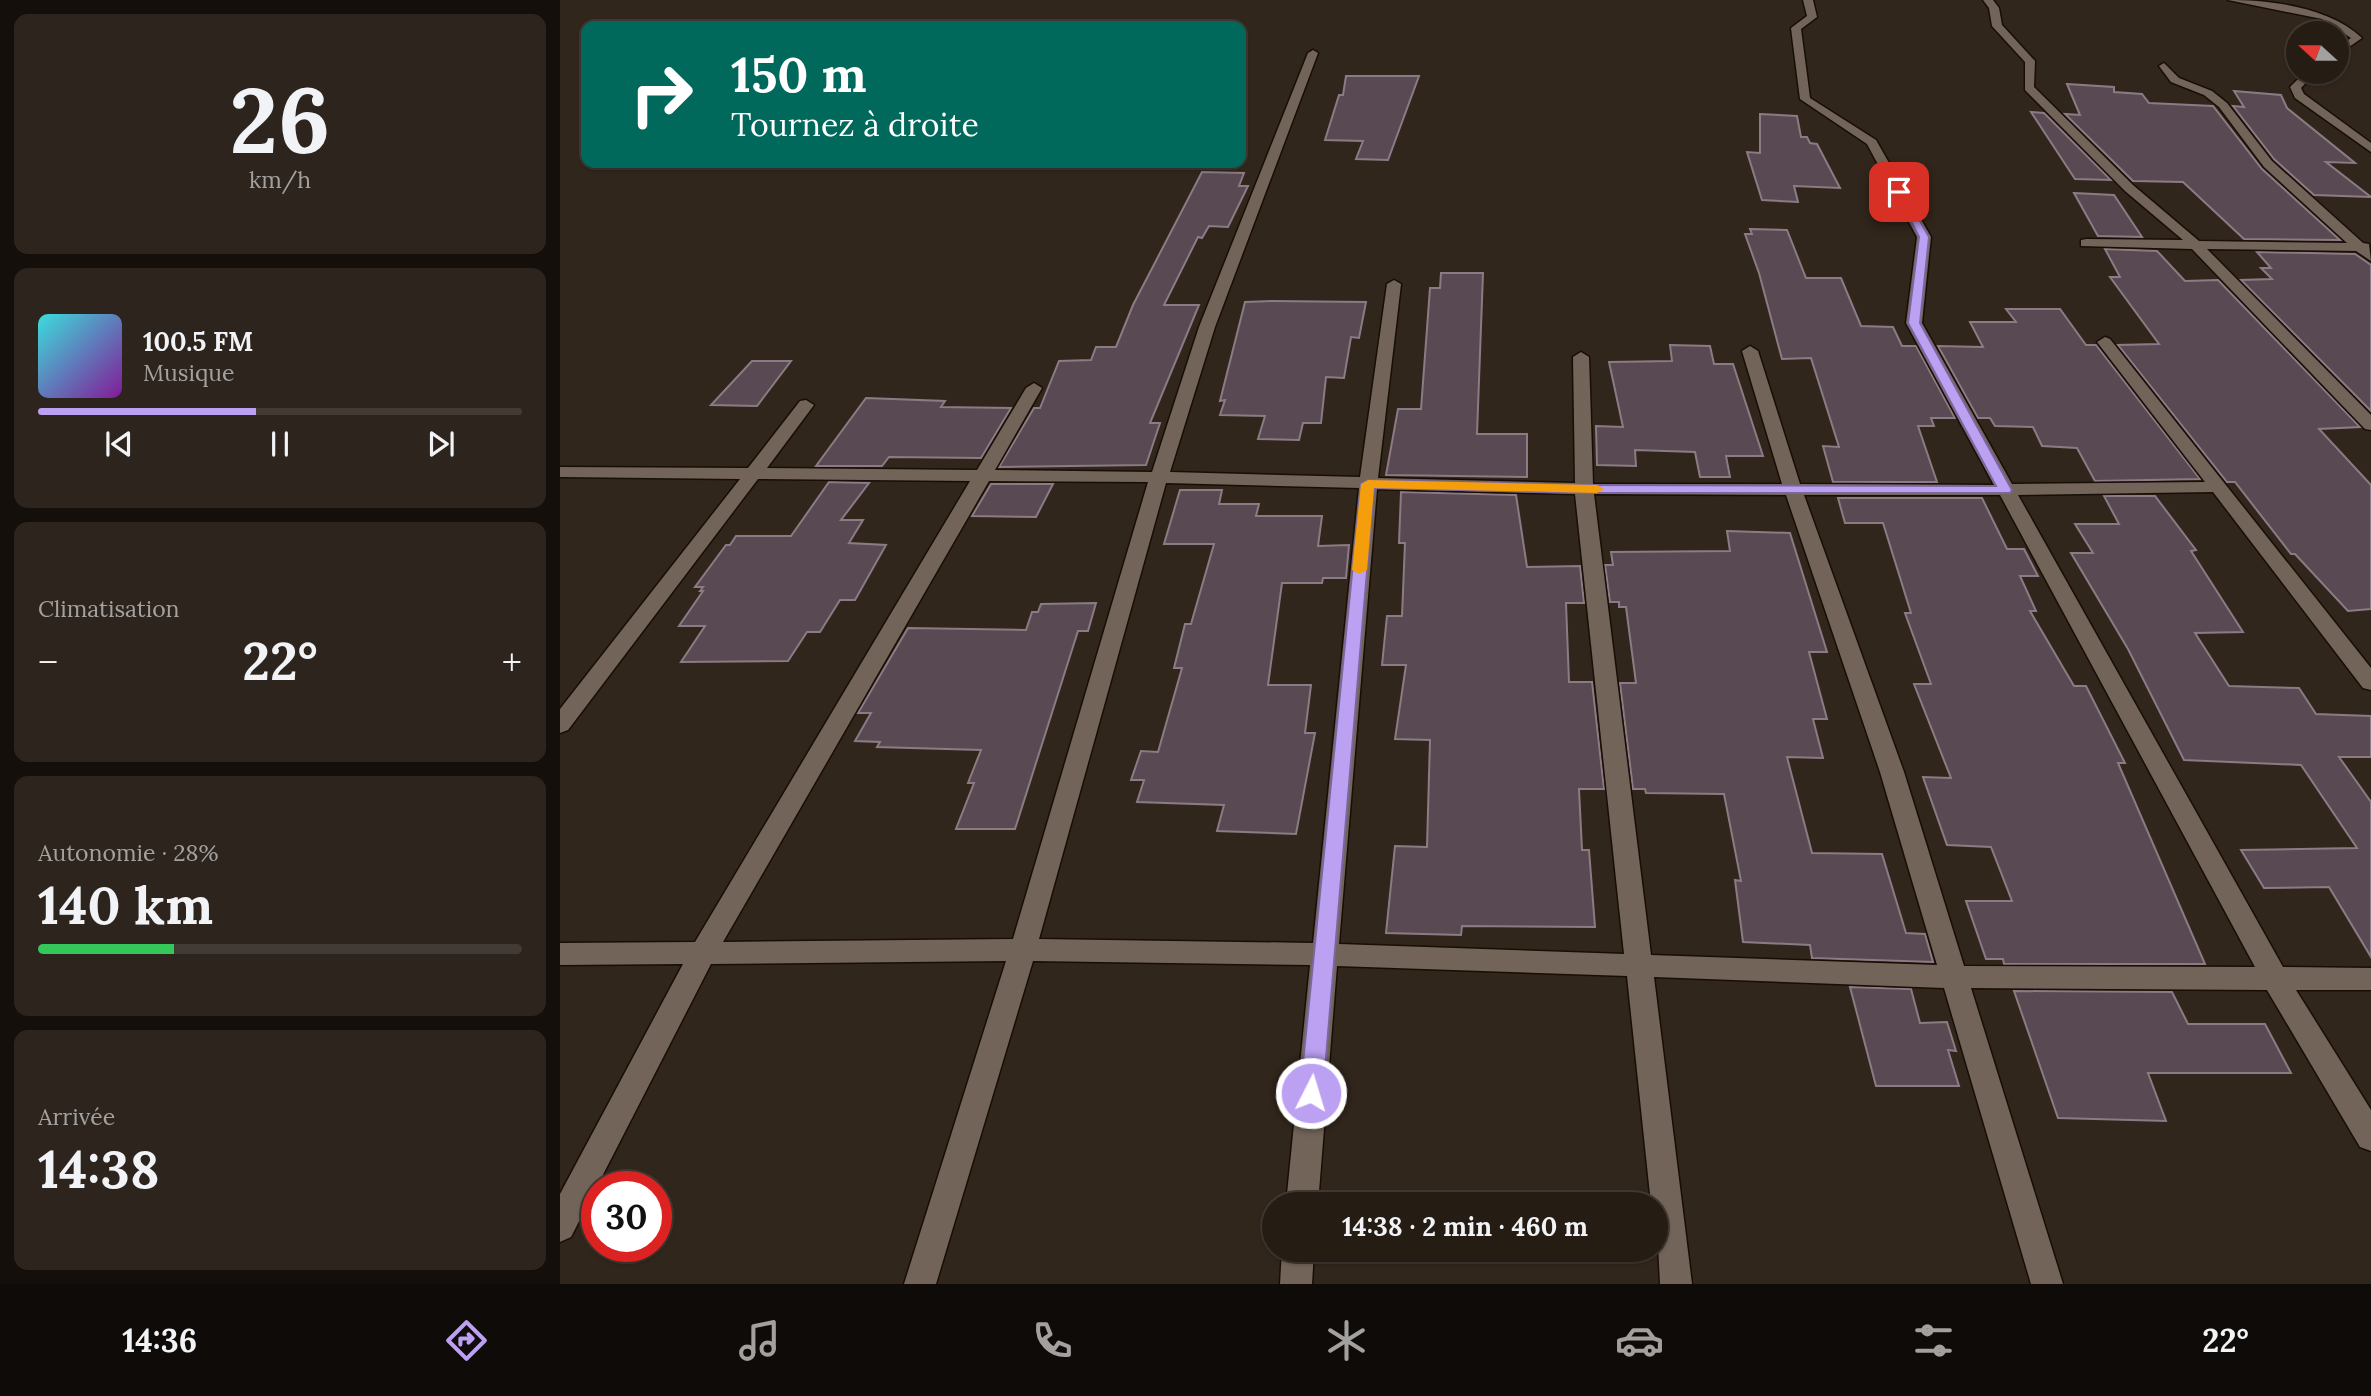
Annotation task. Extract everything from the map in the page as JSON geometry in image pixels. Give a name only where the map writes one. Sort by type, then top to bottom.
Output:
[{"type":"street","points":[[1808,0],[1812,17],[1796,28],[1805,99],[1872,142],[1924,237],[1914,323],[2275,979],[2371,1137]]},
{"type":"street","points":[[1988,0],[1994,8],[1997,26],[2030,61],[2029,88],[2129,188],[2193,242],[2371,425]]},
{"type":"street","points":[[2233,0],[2325,17],[2331,21]]},
{"type":"street","points":[[2349,33],[2357,38],[2349,44]]},
{"type":"street","points":[[920,1284],[1023,950],[1159,477],[1207,327],[1313,53]]},
{"type":"street","points":[[2164,66],[2175,80],[2208,93],[2223,105],[2268,164],[2365,247],[2371,257]]},
{"type":"street","points":[[2298,84],[2295,87],[2299,96],[2371,148]]},
{"type":"street","points":[[2086,243],[2193,242],[2365,247]]},
{"type":"street","points":[[1303,1192],[1368,484],[1394,284]]},
{"type":"street","points":[[2105,342],[2371,683]]},
{"type":"street","points":[[1750,351],[1792,487],[1892,772],[2047,1284]]},
{"type":"street","points":[[1581,357],[1584,489],[1676,1284]]},
{"type":"street","points":[[560,1226],[702,954],[1034,388]]},
{"type":"street","points":[[560,725],[806,405]]},
{"type":"street","points":[[560,472],[753,476],[1159,477],[1584,489],[1792,487],[2005,490],[2217,487]]},
{"type":"street","points":[[560,954],[1023,950],[1323,954],[1955,977],[2371,979]]},
{"type":"street","points":[[1296,1284],[1297,1262]]},
{"type":"building","points":[[1346,76],[1419,76],[1388,160],[1356,159],[1363,141],[1325,140],[1339,95],[1343,95]]},
{"type":"building","points":[[2067,84],[2114,87],[2114,92],[2142,94],[2149,103],[2213,106],[2262,169],[2340,240],[2244,239],[2183,182],[2133,181],[2065,114],[2080,115]]},
{"type":"building","points":[[2234,91],[2281,95],[2287,108],[2355,163],[2326,162],[2371,197],[2314,195],[2274,159],[2233,106],[2244,107]]},
{"type":"building","points":[[2031,112],[2044,113],[2111,180],[2075,179]]},
{"type":"building","points":[[1760,114],[1797,116],[1801,137],[1807,137],[1810,143],[1817,144],[1840,188],[1794,186],[1798,202],[1762,200],[1747,152],[1760,153]]},
{"type":"building","points":[[1202,172],[1244,173],[1239,186],[1248,186],[1228,227],[1209,226],[1202,238],[1198,237],[1164,305],[1199,305],[1150,423],[1160,423],[1146,465],[999,467],[1034,408],[1040,408],[1059,361],[1091,360],[1096,347],[1116,347],[1133,305]]},
{"type":"building","points":[[2074,193],[2114,195],[2142,237],[2098,236]]},
{"type":"building","points":[[1750,229],[1787,230],[1806,278],[1841,278],[1861,326],[1893,327],[1902,346],[1916,346],[1955,418],[1931,418],[1934,426],[1918,426],[1937,482],[1833,482],[1823,446],[1839,447],[1811,358],[1782,359],[1759,273],[1745,234],[1752,234]]},
{"type":"building","points":[[2105,249],[2157,251],[2185,281],[2218,280],[2360,427],[2319,429],[2371,485],[2371,609],[2348,611],[2295,554],[2291,554],[2235,482],[2227,482],[2118,345],[2159,344],[2110,277],[2120,277]]},
{"type":"building","points":[[2257,252],[2355,254],[2371,265],[2371,411],[2241,280],[2272,279],[2261,268],[2271,268]]},
{"type":"building","points":[[1441,273],[1483,273],[1477,434],[1527,434],[1527,477],[1386,475],[1398,409],[1421,409],[1430,288],[1440,288]]},
{"type":"building","points":[[1245,302],[1366,302],[1359,338],[1351,337],[1344,378],[1326,377],[1321,423],[1303,423],[1299,440],[1258,439],[1265,416],[1220,415],[1225,400],[1220,401]]},
{"type":"building","points":[[2006,309],[2060,309],[2086,345],[2096,345],[2200,479],[2095,481],[2077,448],[2042,446],[2033,427],[1995,426],[1990,418],[1978,418],[1938,346],[1983,347],[1970,322],[2016,322]]},
{"type":"building","points":[[1670,345],[1710,346],[1714,364],[1733,364],[1763,456],[1726,456],[1730,477],[1700,477],[1695,452],[1635,450],[1636,466],[1597,465],[1596,426],[1623,427],[1609,362],[1672,361]]},
{"type":"building","points":[[752,361],[791,361],[757,406],[711,405]]},
{"type":"building","points":[[866,398],[945,401],[941,407],[1011,408],[981,458],[889,457],[882,466],[816,466]]},
{"type":"building","points":[[829,482],[869,483],[841,520],[863,520],[849,543],[886,545],[855,600],[840,600],[820,632],[807,632],[788,661],[681,662],[705,626],[679,626],[703,591],[700,591],[703,587],[695,587],[726,545],[730,545],[736,536],[791,536]]},
{"type":"building","points":[[991,484],[1053,484],[1036,517],[972,516]]},
{"type":"building","points":[[1180,490],[1222,490],[1219,504],[1259,504],[1256,516],[1322,516],[1318,546],[1349,545],[1346,578],[1323,578],[1322,583],[1282,583],[1268,685],[1311,685],[1305,733],[1315,733],[1296,834],[1217,831],[1224,805],[1137,802],[1144,780],[1131,780],[1141,751],[1158,752],[1182,668],[1174,668],[1185,624],[1191,624],[1214,544],[1164,544]]},
{"type":"building","points":[[1401,492],[1516,495],[1527,567],[1580,566],[1584,603],[1566,603],[1569,682],[1592,682],[1604,789],[1579,789],[1582,850],[1589,850],[1595,927],[1462,926],[1461,935],[1386,933],[1395,846],[1427,847],[1430,740],[1395,739],[1406,665],[1382,665],[1387,616],[1402,616],[1405,543],[1399,543]]},
{"type":"building","points":[[2104,496],[2155,496],[2196,550],[2191,551],[2243,632],[2195,633],[2229,686],[2299,688],[2316,714],[2371,716],[2371,757],[2339,757],[2371,802],[2371,957],[2329,887],[2264,888],[2241,850],[2357,848],[2301,765],[2184,760],[2128,649],[2071,553],[2093,553],[2075,524],[2119,524]]},
{"type":"building","points":[[1838,498],[1982,498],[2007,549],[2024,549],[2038,576],[2020,576],[2036,611],[2030,611],[2074,686],[2086,686],[2125,763],[2118,763],[2205,964],[2004,964],[2003,959],[1986,959],[1966,901],[2012,901],[1991,847],[1947,845],[1923,777],[1951,778],[1914,684],[1931,684],[1905,613],[1911,613],[1883,523],[1845,523]]},
{"type":"building","points":[[1727,531],[1790,533],[1827,652],[1809,652],[1827,719],[1813,719],[1823,758],[1787,757],[1812,853],[1882,854],[1906,933],[1925,934],[1933,962],[1812,958],[1810,945],[1743,942],[1735,880],[1741,881],[1724,794],[1646,793],[1645,789],[1633,789],[1620,683],[1636,683],[1626,607],[1619,607],[1619,602],[1610,602],[1605,565],[1613,565],[1611,552],[1730,551]]},
{"type":"building","points":[[1096,603],[1088,631],[1078,631],[1015,829],[956,829],[974,783],[968,783],[981,750],[877,747],[880,742],[855,741],[871,713],[858,713],[908,628],[1026,630],[1032,612],[1038,612],[1041,604]]},
{"type":"building","points":[[1850,987],[1911,989],[1920,1023],[1947,1022],[1956,1051],[1948,1050],[1959,1086],[1876,1086]]},
{"type":"building","points":[[2014,991],[2172,992],[2188,1024],[2265,1024],[2291,1073],[2148,1073],[2166,1121],[2058,1118]]},
{"type":"slow traffic","points":[[1359,570],[1368,484],[1597,489]]},
{"type":"route","points":[[1311,1093],[1368,484],[1584,489],[1792,487],[2005,490],[1953,390],[1914,323],[1924,237],[1899,192]]}]
